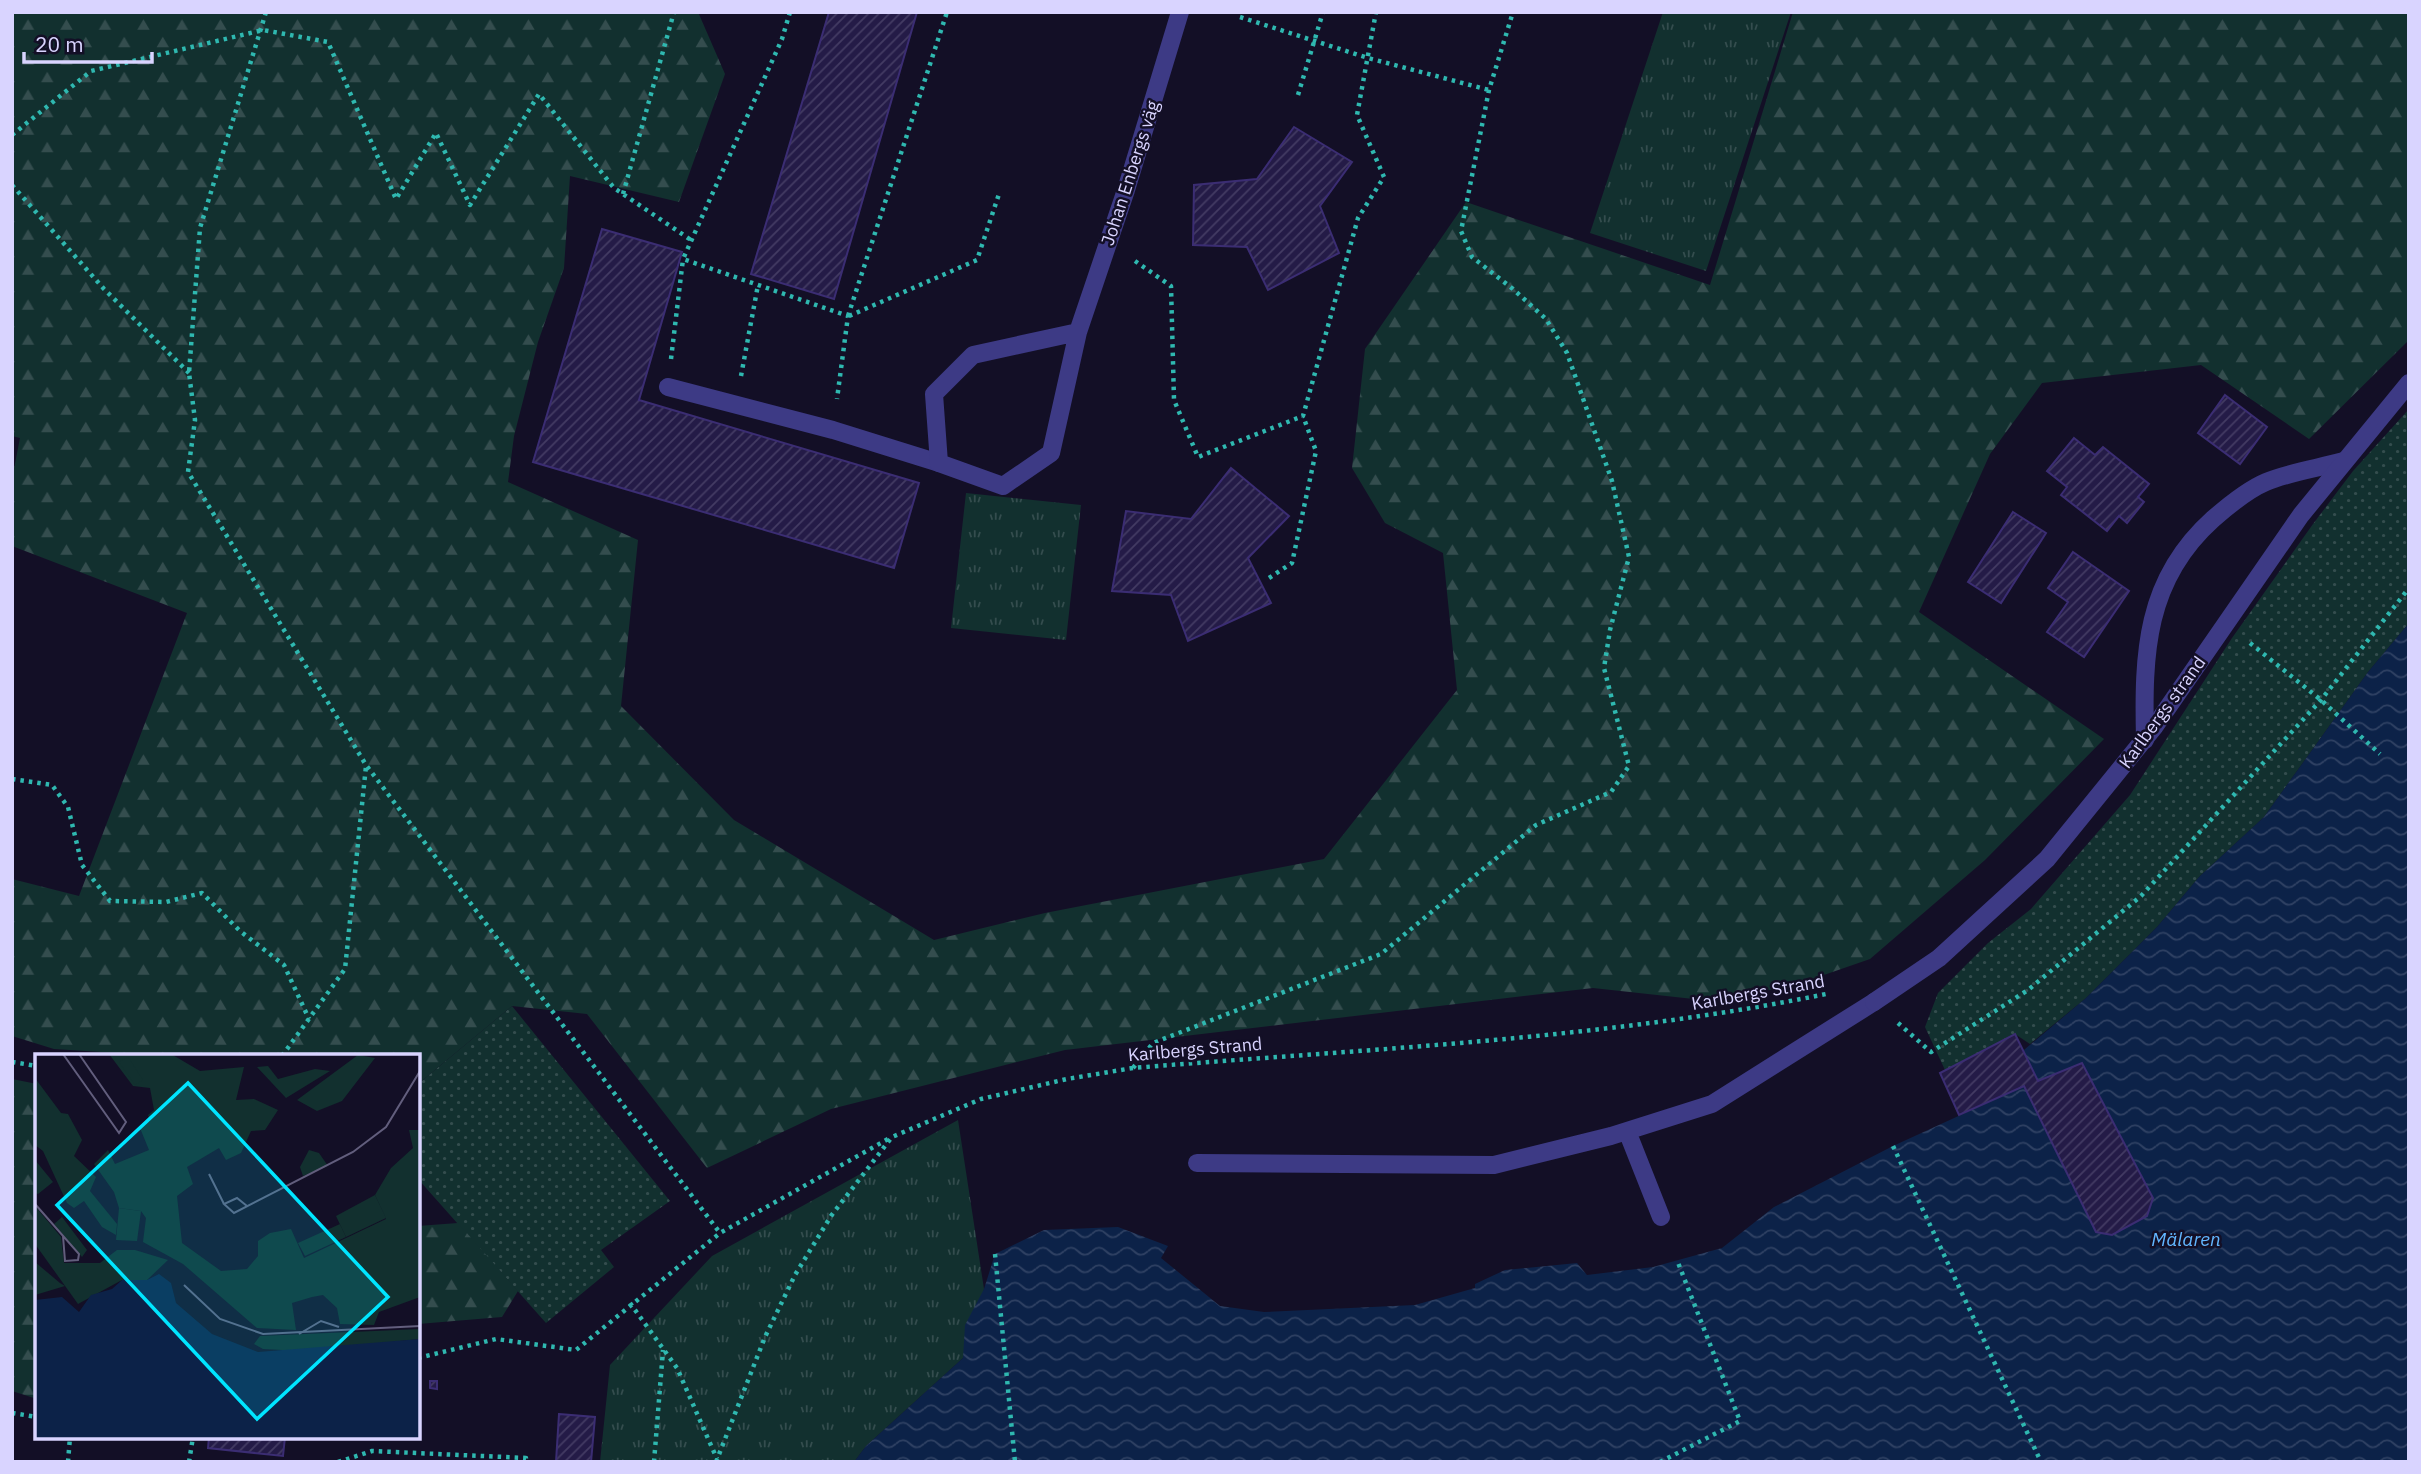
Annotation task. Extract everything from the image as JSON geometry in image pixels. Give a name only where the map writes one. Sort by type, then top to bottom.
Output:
[{"type":"street","name":"Johan Enbergs väg","points":[[939,463],[1003,486],[1051,453],[1077,332],[1108,243],[1180,12]]},
{"type":"street","points":[[668,387],[833,430],[939,463],[933,394],[973,355],[1077,332]]},
{"type":"street","name":"Karlbergs strand","points":[[1197,1163],[1494,1165],[1627,1131],[1712,1104],[1874,1002],[1939,958],[2047,859],[2145,740],[2301,515],[2409,383]]},
{"type":"street","points":[[2145,740],[2144,666],[2162,584],[2189,541],[2230,504],[2266,482],[2344,461]]},
{"type":"street","points":[[1627,1131],[1661,1217]]},
{"type":"path","points":[[266,12],[263,30],[200,228],[189,373],[195,420],[188,472],[366,765],[720,1233]]},
{"type":"path","points":[[623,194],[674,12]]},
{"type":"path","points":[[668,387],[682,258],[782,39],[790,12]]},
{"type":"path","points":[[833,430],[848,316],[947,12]]},
{"type":"path","points":[[1298,95],[1324,12]]},
{"type":"path","points":[[1269,579],[1292,563],[1316,451],[1303,416],[1358,218],[1384,177],[1357,115],[1376,12]]},
{"type":"path","points":[[1133,1068],[1153,1043],[1381,954],[1536,825],[1611,792],[1629,766],[1604,667],[1629,557],[1612,481],[1567,353],[1546,319],[1472,257],[1461,231],[1489,90],[1513,12]]},
{"type":"path","points":[[1240,17],[1368,58],[1489,90]]},
{"type":"path","points":[[12,135],[91,71],[263,30],[328,43],[396,199],[436,133],[470,205],[539,94],[614,188],[691,240]]},
{"type":"path","points":[[12,185],[104,289],[189,373]]},
{"type":"path","points":[[682,258],[848,316],[977,260],[999,194]]},
{"type":"path","points":[[1108,243],[1171,286],[1174,400],[1198,457],[1303,416]]},
{"type":"path","points":[[735,404],[758,285]]},
{"type":"path","points":[[1874,1002],[1931,1052],[2028,990],[2141,896],[2321,700],[2409,588]]},
{"type":"path","points":[[2226,624],[2321,700],[2380,754]]},
{"type":"path","points":[[283,1054],[345,969],[366,765]]},
{"type":"path","points":[[12,779],[52,785],[68,807],[82,865],[110,901],[166,902],[202,893],[240,930],[284,965],[309,1018]]},
{"type":"path","name":"Karlbergs Strand","points":[[716,1461],[765,1336],[795,1275],[831,1216],[892,1137],[981,1099],[1067,1079],[1133,1068],[1578,1031],[1724,1015],[1857,988],[1874,1002]]},
{"type":"path","points":[[12,1062],[35,1066]]},
{"type":"path","points":[[420,1358],[496,1339],[576,1350],[630,1303],[720,1233],[892,1137]]},
{"type":"path","points":[[1893,1146],[2041,1462]]},
{"type":"path","points":[[995,1254],[1015,1462]]},
{"type":"path","points":[[1660,1462],[1740,1421],[1677,1260]]},
{"type":"path","points":[[630,1303],[677,1368],[716,1461]]},
{"type":"path","points":[[654,1462],[663,1349]]},
{"type":"path","points":[[12,1413],[35,1417]]},
{"type":"path","points":[[68,1462],[70,1439]]},
{"type":"path","points":[[189,1462],[193,1439]]},
{"type":"path","points":[[338,1462],[372,1451],[526,1458],[526,1462]]},
{"type":"green space","points":[[12,12],[698,12],[725,74],[679,202],[570,176],[564,268],[538,342],[514,436],[508,482],[638,540],[621,706],[734,820],[934,940],[1045,913],[1324,859],[1457,690],[1443,553],[1385,523],[1352,468],[1365,349],[1466,202],[1710,285],[1793,12],[2409,12],[2409,340],[2309,439],[2201,365],[2042,383],[1990,454],[1919,612],[2104,739],[1985,860],[1870,959],[1795,985],[1712,1001],[1593,988],[1065,1050],[831,1109],[707,1168],[587,1014],[512,1006],[420,1082],[420,1054],[133,1054],[54,1049],[12,1036],[12,879],[79,896],[187,613],[12,546],[12,479],[20,438],[12,436]]},
{"type":"green space","points":[[1663,12],[1791,12],[1706,271],[1590,233]]},
{"type":"green space","points":[[2409,409],[2409,623],[2368,672],[2264,817],[2199,877],[2157,927],[2086,998],[2030,1044],[2015,1034],[1945,1070],[1925,1027],[1938,993],[1988,943],[2031,909],[2130,795],[2232,638],[2313,524],[2353,471]]},
{"type":"green space","points":[[966,493],[1081,505],[1066,640],[951,628]]},
{"type":"green space","points":[[512,1006],[670,1201],[601,1250],[614,1267],[546,1323],[420,1181],[420,1082]]},
{"type":"green space","points":[[12,1079],[35,1084],[35,1398],[12,1391]]},
{"type":"green space","points":[[958,1120],[984,1289],[963,1358],[866,1446],[854,1462],[600,1462],[610,1365],[712,1256]]},
{"type":"green space","points":[[458,1223],[518,1291],[502,1317],[420,1324],[420,1226]]},
{"type":"water","name":"Mälaren","points":[[2409,623],[2409,1462],[854,1462],[866,1446],[963,1358],[965,1325],[984,1289],[995,1254],[1044,1230],[1118,1227],[1168,1246],[1161,1258],[1220,1306],[1264,1312],[1415,1305],[1475,1288],[1475,1284],[1505,1270],[1577,1263],[1587,1275],[1653,1267],[1722,1248],[1774,1207],[1893,1146],[2024,1086],[2012,1060],[2086,998],[2157,927],[2199,877],[2264,817],[2368,672]]},
{"type":"building","points":[[829,12],[917,12],[834,299],[751,274]]},
{"type":"building","points":[[1294,127],[1352,162],[1320,206],[1339,253],[1268,290],[1247,247],[1193,245],[1194,185],[1257,179]]},
{"type":"building","points":[[602,229],[682,252],[639,400],[919,483],[894,568],[533,462]]},
{"type":"building","points":[[2225,395],[2267,427],[2240,464],[2198,433]]},
{"type":"building","points":[[2074,438],[2095,455],[2103,447],[2149,484],[2138,497],[2144,502],[2127,523],[2119,516],[2107,531],[2061,495],[2067,487],[2047,471]]},
{"type":"building","points":[[1231,468],[1289,516],[1248,558],[1271,603],[1188,641],[1171,595],[1112,591],[1126,511],[1191,519]]},
{"type":"building","points":[[2013,512],[2046,533],[2001,603],[1968,582]]},
{"type":"building","points":[[2073,552],[2129,591],[2084,657],[2047,632],[2068,602],[2048,588]]},
{"type":"building","points":[[2015,1034],[2038,1081],[2082,1063],[2153,1198],[2147,1216],[2112,1235],[2096,1232],[2024,1086],[1959,1115],[1940,1073]]},
{"type":"building","points":[[430,1381],[437,1381],[437,1389],[430,1388]]},
{"type":"building","points":[[559,1414],[595,1417],[591,1462],[556,1462]]},
{"type":"building","points":[[209,1439],[285,1439],[283,1456],[208,1448]]}]
